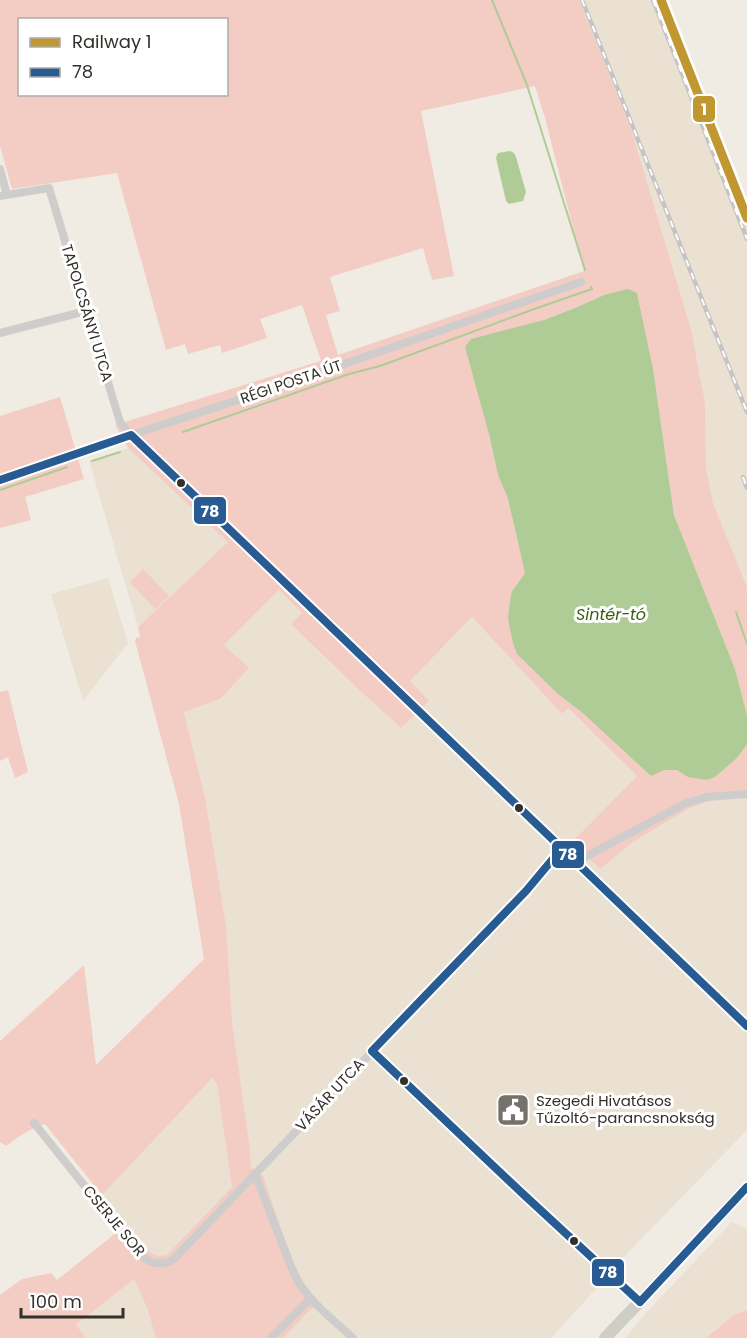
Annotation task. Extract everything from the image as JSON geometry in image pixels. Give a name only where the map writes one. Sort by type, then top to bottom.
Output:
[{"type":"main road","points":[[604,1338],[747,1187]]},
{"type":"street","points":[[0,169],[4,195]]},
{"type":"street","name":"TAPOLCSÁNYI UTCA","points":[[4,195],[49,188],[120,423],[130,435]]},
{"type":"street","name":"RÉGI POSTA ÚT","points":[[0,480],[130,435],[266,392],[581,282]]},
{"type":"street","points":[[0,333],[86,311]]},
{"type":"street","points":[[130,435],[747,1026]]},
{"type":"street","points":[[576,862],[686,803],[707,797],[747,794]]},
{"type":"street","name":"VÁSÁR UTCA","points":[[255,1174],[526,891],[562,848]]},
{"type":"street","points":[[372,1051],[640,1302]]},
{"type":"street","name":"CSERJE SOR","points":[[34,1123],[140,1255],[152,1263],[165,1263],[177,1257],[255,1174]]},
{"type":"street","points":[[255,1174],[300,1286],[310,1299],[353,1338]]},
{"type":"street","points":[[271,1338],[310,1299]]},
{"type":"shaded area","points":[[0,0],[579,0],[632,132],[691,329],[705,403],[706,467],[713,503],[747,587],[747,715],[735,669],[674,515],[653,368],[637,293],[604,295],[544,320],[489,434],[498,475],[508,499],[525,573],[512,591],[558,694],[664,770],[677,770],[707,780],[715,777],[737,758],[747,742],[747,796],[715,799],[688,809],[633,842],[600,869],[571,843],[637,776],[568,708],[562,714],[472,617],[410,681],[429,701],[401,728],[291,624],[302,613],[279,590],[224,645],[249,668],[220,699],[184,712],[205,797],[226,925],[232,1021],[251,1167],[263,1175],[290,1255],[306,1287],[319,1301],[283,1338],[156,1338],[147,1308],[134,1279],[76,1325],[86,1338],[0,1338],[0,1295],[22,1279],[51,1273],[57,1280],[126,1225],[149,1252],[158,1256],[167,1255],[232,1187],[217,1084],[212,1078],[102,1195],[45,1124],[24,1133],[6,1146],[0,1142],[0,1041],[84,965],[96,1065],[204,959],[179,804],[135,641],[140,637],[138,627],[228,542],[128,448],[115,425],[321,361],[302,305],[260,319],[267,338],[222,353],[220,345],[188,354],[185,344],[166,350],[117,173],[12,189],[0,146]],"holes":[[[535,86],[584,271],[338,355],[326,315],[340,311],[330,277],[423,248],[432,280],[454,276],[421,111]]]},
{"type":"shaded area","points":[[579,0],[666,0],[747,207],[747,587],[713,503],[706,467],[705,403],[691,329],[632,132]]},
{"type":"shaded area","points":[[60,397],[84,479],[25,497],[31,520],[0,528],[0,416]]},
{"type":"shaded area","points":[[128,448],[228,542],[138,627],[89,461]]},
{"type":"shaded area","points":[[143,569],[169,596],[155,609],[130,582]]},
{"type":"shaded area","points":[[108,578],[128,643],[83,701],[51,594]]},
{"type":"shaded area","points":[[279,590],[302,613],[292,625],[401,728],[410,681],[472,617],[562,714],[568,708],[637,776],[571,843],[599,869],[633,842],[688,809],[715,799],[747,796],[747,1130],[615,1266],[551,1338],[283,1338],[319,1301],[306,1287],[290,1255],[263,1175],[251,1167],[232,1021],[226,925],[205,797],[184,712],[201,706],[248,668],[224,645]]},
{"type":"shaded area","points":[[8,690],[28,772],[15,778],[8,757],[0,761],[0,692]]},
{"type":"shaded area","points":[[212,1077],[217,1083],[232,1187],[168,1255],[158,1256],[149,1252],[102,1195]]},
{"type":"shaded area","points":[[732,1222],[747,1229],[747,1310],[734,1315],[709,1334],[708,1338],[625,1338],[645,1314]]},
{"type":"shaded area","points":[[134,1279],[147,1308],[156,1338],[86,1338],[76,1325]]},
{"type":"shaded area","points":[[747,1310],[747,1338],[708,1338],[734,1315]]},
{"type":"water","points":[[510,151],[516,157],[526,192],[523,201],[509,204],[506,201],[496,158],[498,153]]},
{"type":"water","name":"Sintér-tó","points":[[628,289],[637,293],[653,368],[674,515],[735,669],[747,715],[747,744],[737,758],[715,777],[707,780],[688,777],[677,770],[664,770],[651,776],[585,715],[558,694],[517,654],[508,619],[512,591],[525,573],[508,499],[498,475],[465,347],[471,339],[544,320],[604,295]]},
{"type":"waterway","points":[[492,0],[527,85],[585,270]]},
{"type":"waterway","points":[[183,432],[349,374],[380,366],[592,289],[591,287]]},
{"type":"waterway","points":[[92,461],[120,452]]},
{"type":"waterway","points":[[0,490],[67,467]]},
{"type":"waterway","points":[[736,612],[747,644]]},
{"type":"railway","points":[[582,0],[747,412]]},
{"type":"railway","points":[[653,0],[747,239]]},
{"type":"railway","points":[[743,477],[747,488]]},
{"type":"rail line","name":"1","points":[[661,0],[747,218]]},
{"type":"transit line","name":"78","points":[[0,480],[131,435],[747,1026]]},
{"type":"transit line","name":"78","points":[[562,848],[526,891],[372,1051],[640,1302],[747,1187]]},
{"type":"place","name":"Szegedi Hivatásos Tűzoltó-parancsnokság","points":[[513,1110]]}]
